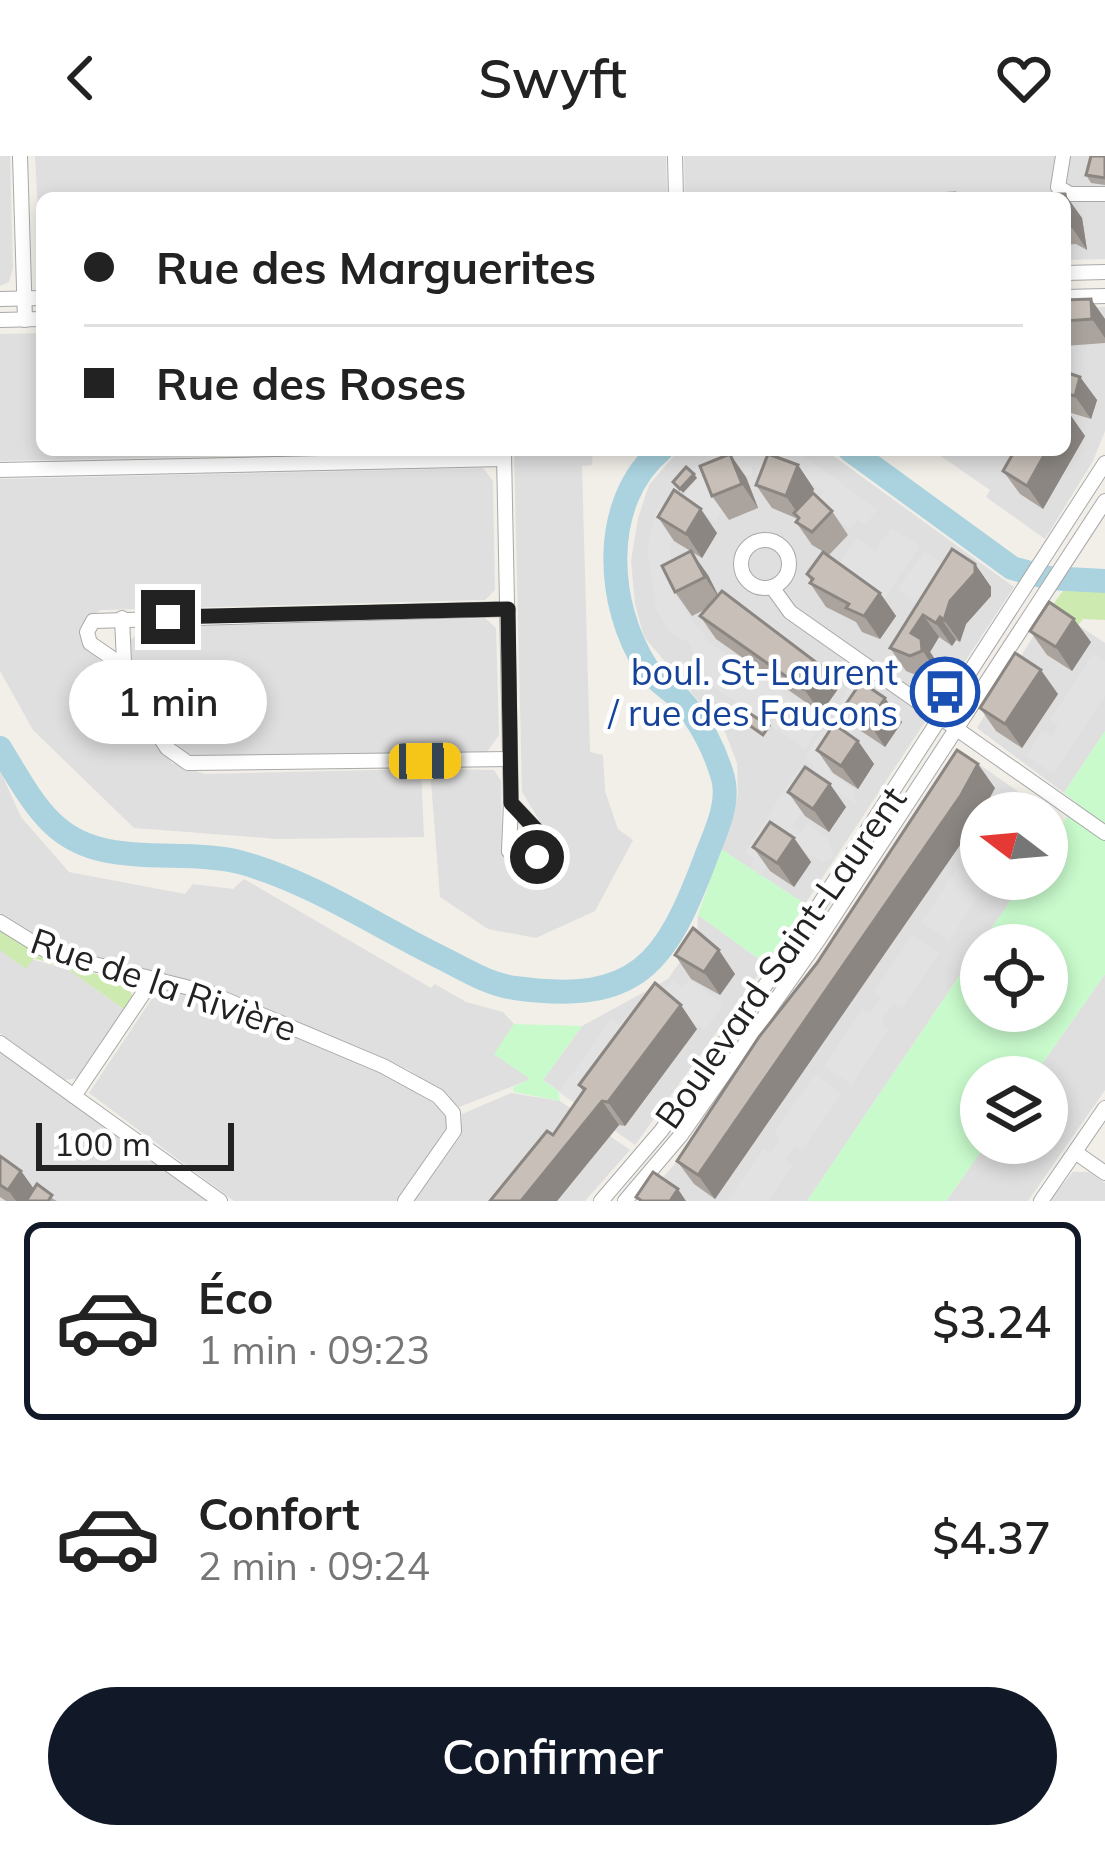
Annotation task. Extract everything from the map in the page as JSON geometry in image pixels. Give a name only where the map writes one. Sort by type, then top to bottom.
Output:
[{"type":"street","points":[[20,156],[25,320]]},
{"type":"street","points":[[675,156],[676,192]]},
{"type":"street","points":[[1064,156],[1058,187],[1067,192]]},
{"type":"street","points":[[1071,194],[1105,194]]},
{"type":"street","points":[[1071,273],[1105,272]]},
{"type":"street","points":[[1071,297],[1105,296]]},
{"type":"street","points":[[0,299],[36,298]]},
{"type":"street","points":[[0,320],[36,319]]},
{"type":"street","points":[[0,470],[441,456]]},
{"type":"street","points":[[504,456],[511,803]]},
{"type":"street","name":"Boulevard Saint-Laurent","points":[[601,1201],[662,1131],[774,972],[1105,463]]},
{"type":"street","name":"Boulevard Saint-Laurent","points":[[626,1201],[681,1135],[798,970],[1105,501]]},
{"type":"street","points":[[772,587],[790,612],[1105,832]]},
{"type":"street","points":[[122,664],[87,638],[93,620],[508,609]]},
{"type":"street","points":[[122,618],[125,684],[167,748],[194,765],[510,759]]},
{"type":"street","name":"Rue de la Rivière","points":[[0,922],[50,953],[210,993],[383,1066],[438,1096],[453,1113],[450,1137],[405,1201]]},
{"type":"street","points":[[74,1096],[153,979]]},
{"type":"street","points":[[0,1043],[220,1201]]},
{"type":"street","points":[[1041,1201],[1105,1108]]},
{"type":"street","points":[[1075,1152],[1105,1173]]},
{"type":"shaded area","points":[[0,156],[10,156],[13,268],[9,282],[0,286]]},
{"type":"shaded area","points":[[35,156],[666,156],[667,192],[37,192]]},
{"type":"shaded area","points":[[684,156],[1105,156],[1105,259],[1071,260],[1071,192],[685,192]]},
{"type":"shaded area","points":[[1105,307],[1105,431],[1093,461],[1045,539],[986,497],[990,490],[941,456],[1071,456],[1071,308]]},
{"type":"shaded area","points":[[36,333],[36,456],[219,456],[0,461],[0,334]]},
{"type":"shaded area","points":[[514,456],[593,456],[592,465],[582,466],[590,752],[603,755],[605,791],[618,829],[633,840],[595,911],[536,938],[488,929],[440,897],[430,769],[494,770],[501,781],[502,854],[525,869],[548,856],[550,838],[522,792]]},
{"type":"shaded area","points":[[674,456],[833,456],[1014,587],[805,904],[721,849],[738,794],[737,763],[725,732],[644,637],[635,604],[631,561],[649,485]]},
{"type":"shaded area","points":[[709,456],[803,456],[877,509],[866,525],[857,520],[850,529],[816,503],[824,491],[802,477],[782,483],[756,475],[758,467],[752,466],[752,474],[745,478],[740,469],[715,523],[704,512],[675,528],[670,549],[675,597],[710,643],[823,722],[805,749],[692,672],[698,662],[689,642],[670,633],[656,609],[647,548],[657,509],[674,488],[683,495],[698,478],[692,470]]},
{"type":"shaded area","points":[[483,468],[493,481],[495,590],[485,600],[100,610],[81,627],[83,645],[104,664],[172,763],[205,774],[421,769],[424,837],[278,839],[134,828],[33,730],[0,671],[0,479]]},
{"type":"shaded area","points":[[891,528],[920,546],[883,602],[838,565],[857,538],[875,550]]},
{"type":"shaded area","points":[[924,551],[949,568],[934,615],[897,590]]},
{"type":"shaded area","points":[[1051,607],[1105,643],[1105,731],[1065,792],[977,728]]},
{"type":"shaded area","points":[[485,618],[496,628],[499,735],[487,752],[196,759],[176,747],[130,675],[130,640],[145,627]]},
{"type":"shaded area","points":[[1093,653],[1105,661],[1105,695],[1054,774],[1026,756],[1042,731],[1052,736],[1058,726],[1050,720]]},
{"type":"shaded area","points":[[855,678],[879,694],[828,771],[853,789],[857,805],[822,782],[792,827],[800,833],[807,824],[826,837],[835,857],[822,862],[784,840],[760,875],[750,867],[755,859],[745,852],[798,769],[808,774],[814,765],[805,758]]},
{"type":"shaded area","points":[[960,751],[1019,792],[960,792],[960,900],[1011,900],[995,924],[960,924],[960,975],[807,1201],[642,1201],[680,1158]]},
{"type":"shaded area","points":[[0,770],[21,817],[69,872],[185,894],[193,884],[233,889],[244,879],[431,988],[435,984],[466,1002],[503,1012],[514,1024],[495,1054],[531,1079],[459,1107],[409,1070],[222,989],[44,943],[0,913]]},
{"type":"shaded area","points":[[958,867],[960,900],[976,900],[949,941],[921,923]]},
{"type":"shaded area","points":[[698,915],[766,964],[635,1145],[543,1080],[582,1026],[668,979],[697,937]]},
{"type":"shaded area","points":[[912,935],[940,953],[902,1009],[893,1004],[881,1022],[889,1029],[852,1085],[824,1067],[862,1009],[870,1013],[881,997],[874,992]]},
{"type":"shaded area","points":[[0,950],[69,970],[125,1010],[78,1078],[65,1080],[0,1033]]},
{"type":"shaded area","points":[[1105,974],[1105,1090],[1068,1143],[1068,1056],[1048,1056]]},
{"type":"shaded area","points":[[689,979],[724,1004],[705,1030],[659,998],[672,980],[682,987]]},
{"type":"shaded area","points":[[165,988],[223,1005],[388,1076],[440,1107],[448,1116],[447,1129],[396,1201],[234,1201],[89,1093],[153,997]]},
{"type":"shaded area","points":[[637,1006],[655,1019],[588,1112],[559,1092],[611,1019],[618,1024]]},
{"type":"shaded area","points":[[0,1051],[209,1201],[0,1201]]},
{"type":"shaded area","points":[[815,1074],[842,1093],[802,1151],[795,1146],[786,1159],[793,1165],[769,1201],[727,1201],[763,1149],[770,1154],[780,1139],[774,1134]]},
{"type":"shaded area","points":[[511,1093],[560,1101],[630,1150],[585,1201],[414,1201],[460,1137],[462,1114]]},
{"type":"shaded area","points":[[972,1164],[1054,1164],[1028,1201],[946,1201]]},
{"type":"shaded area","points":[[1073,1172],[1089,1172],[1105,1183],[1105,1201],[1049,1201]]},
{"type":"green space","points":[[1065,588],[1105,588],[1105,620],[1083,619],[1078,625],[1051,607]]},
{"type":"green space","points":[[1105,731],[1105,974],[1068,1027],[1068,924],[995,924],[1011,900],[1068,900],[1068,816],[1077,803],[1065,792]]},
{"type":"green space","points":[[721,849],[805,904],[766,964],[698,915]]},
{"type":"green space","points":[[0,931],[49,960],[127,983],[133,998],[125,1010],[69,970],[34,958],[26,969],[0,950]]},
{"type":"green space","points":[[960,975],[960,1032],[1064,1032],[1048,1056],[960,1056],[960,1164],[972,1164],[946,1201],[807,1201]]},
{"type":"green space","points":[[514,1024],[582,1026],[543,1080],[558,1091],[560,1101],[514,1092],[513,1087],[530,1079],[494,1054]]},
{"type":"building","points":[[1091,156],[1105,156],[1105,178],[1086,175]]},
{"type":"building","points":[[1091,299],[1092,319],[1071,321],[1071,300]]},
{"type":"building","points":[[1071,374],[1080,377],[1075,396],[1071,395]]},
{"type":"building","points":[[731,456],[742,484],[712,496],[700,466]]},
{"type":"building","points":[[767,456],[798,465],[786,496],[756,485]]},
{"type":"building","points":[[1012,456],[1044,456],[1027,486],[1003,471]]},
{"type":"building","points":[[686,467],[694,474],[680,489],[673,482]]},
{"type":"building","points":[[674,490],[701,509],[686,534],[658,517]]},
{"type":"building","points":[[813,493],[832,511],[812,532],[796,522],[799,518],[794,513]]},
{"type":"building","points":[[952,549],[975,564],[975,573],[950,601],[944,620],[940,617],[936,623],[923,615],[911,633],[921,639],[922,651],[910,656],[890,648]]},
{"type":"building","points":[[691,551],[705,577],[675,592],[662,566]]},
{"type":"building","points":[[823,552],[880,593],[864,616],[810,583],[813,579],[807,574]]},
{"type":"building","points":[[722,591],[821,666],[804,689],[700,616]]},
{"type":"building","points":[[1049,602],[1074,619],[1056,647],[1030,631]]},
{"type":"building","points":[[1015,653],[1041,670],[1005,724],[980,708]]},
{"type":"building","points":[[861,682],[885,698],[869,723],[844,707]]},
{"type":"building","points":[[740,707],[769,726],[763,735],[735,715]]},
{"type":"building","points":[[834,724],[858,741],[841,766],[817,750]]},
{"type":"building","points":[[957,750],[978,764],[698,1175],[677,1161],[759,1037],[817,963]]},
{"type":"building","points":[[805,767],[830,784],[813,809],[788,792]]},
{"type":"building","points":[[770,822],[794,838],[777,863],[753,847]]},
{"type":"building","points":[[693,928],[719,950],[704,972],[675,955]]},
{"type":"building","points":[[655,983],[681,1005],[608,1102],[602,1101],[521,1201],[490,1201],[547,1131],[553,1135],[585,1089],[579,1085]]},
{"type":"building","points":[[0,1156],[21,1171],[8,1190],[0,1185]]},
{"type":"building","points":[[653,1172],[678,1189],[670,1201],[636,1197]]},
{"type":"building","points":[[37,1184],[52,1195],[48,1201],[26,1201]]},
{"type":"waterway","points":[[0,748],[44,815],[72,838],[94,848],[219,858],[269,871],[505,986],[557,992],[618,982],[641,969],[676,925],[725,798],[720,767],[700,726],[680,699],[650,673],[623,615],[615,555],[619,525],[627,497],[656,456]]},
{"type":"waterway","points":[[858,456],[1012,568],[1049,578],[1105,581]]},
{"type":"place","name":"boul. St-Laurent / rue des Faucons","points":[[945,692]]},
{"type":"route","points":[[168,617],[508,609],[511,803],[542,836],[537,857]]}]
